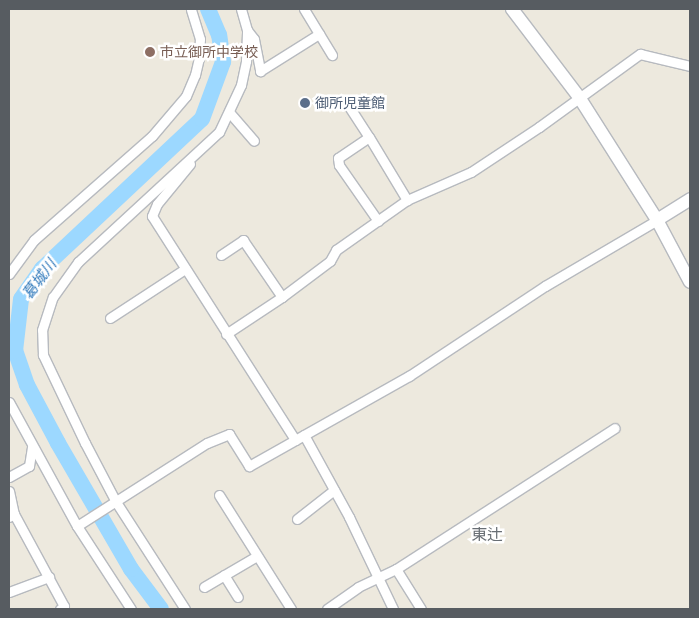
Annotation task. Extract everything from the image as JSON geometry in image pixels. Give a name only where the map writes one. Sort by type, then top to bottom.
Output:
[{"type":"street","points":[[9,274],[34,240],[152,136],[186,96],[195,75],[199,57],[200,39],[191,9]]},
{"type":"street","points":[[241,9],[247,30],[254,39],[260,71],[319,34]]},
{"type":"street","points":[[304,9],[332,54]]},
{"type":"street","points":[[512,9],[578,97],[658,220],[690,282]]},
{"type":"street","points":[[186,609],[114,503],[50,373],[43,355],[42,330],[53,297],[78,262],[192,160],[219,132],[241,85],[247,30]]},
{"type":"street","points":[[226,334],[282,297],[330,261],[336,250],[378,220],[408,200],[471,172],[539,127],[640,54],[690,66]]},
{"type":"street","points":[[350,108],[408,200]]},
{"type":"street","points":[[229,112],[254,141]]},
{"type":"street","points":[[369,137],[338,158],[339,165],[378,220]]},
{"type":"street","points":[[192,160],[157,204],[152,216],[295,440]]},
{"type":"street","points":[[79,525],[207,443],[229,434],[249,466],[409,376],[546,286],[690,199]]},
{"type":"street","points":[[221,255],[243,240],[282,297]]},
{"type":"street","points":[[110,318],[185,269]]},
{"type":"street","points":[[9,402],[50,477],[131,609]]},
{"type":"street","points":[[327,609],[358,587],[396,569],[615,428]]},
{"type":"street","points":[[304,435],[334,490],[393,609]]},
{"type":"street","points":[[29,466],[32,446]]},
{"type":"street","points":[[9,477],[29,466]]},
{"type":"street","points":[[29,466],[50,477]]},
{"type":"street","points":[[297,519],[334,490]]},
{"type":"street","points":[[9,491],[11,515],[49,577],[64,606],[60,609]]},
{"type":"street","points":[[219,495],[290,609]]},
{"type":"street","points":[[204,587],[257,556]]},
{"type":"street","points":[[396,569],[421,609]]},
{"type":"street","points":[[224,575],[238,597]]},
{"type":"street","points":[[9,592],[49,577]]},
{"type":"waterway","name":"葛城川","points":[[161,609],[131,569],[58,443],[27,385],[15,351],[21,299],[42,269],[202,119],[223,62],[219,35],[208,9]]},
{"type":"place","name":"市立御所中学校","points":[[150,52]]},
{"type":"place","name":"御所児童館","points":[[305,103]]},
{"type":"district","name":"東辻","points":[[487,534]]}]
